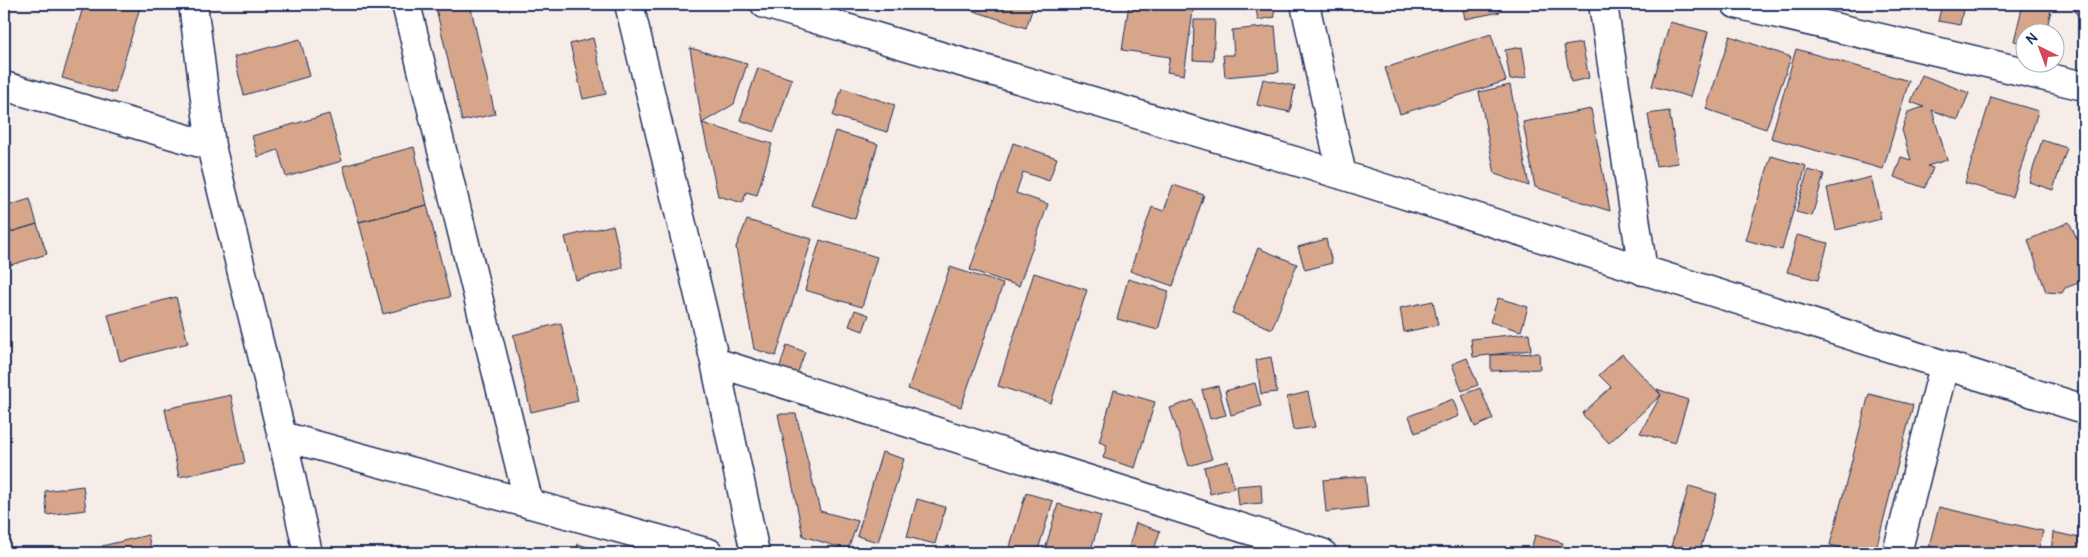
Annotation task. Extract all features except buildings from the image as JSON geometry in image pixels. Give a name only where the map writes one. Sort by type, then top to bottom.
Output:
[{"type":"street","points":[[193,4],[211,146],[282,436],[308,553]]},
{"type":"street","points":[[406,4],[529,504]]},
{"type":"street","points":[[629,4],[715,362],[755,553]]},
{"type":"street","points":[[765,4],[1342,175],[2084,409]]},
{"type":"street","points":[[1305,4],[1342,175]]},
{"type":"street","points":[[1603,4],[1643,271]]},
{"type":"street","points":[[1736,4],[2084,86]]},
{"type":"street","points":[[4,86],[211,146]]},
{"type":"street","points":[[715,362],[1322,553]]},
{"type":"street","points":[[1897,553],[1944,366]]},
{"type":"street","points":[[282,436],[709,553]]}]
